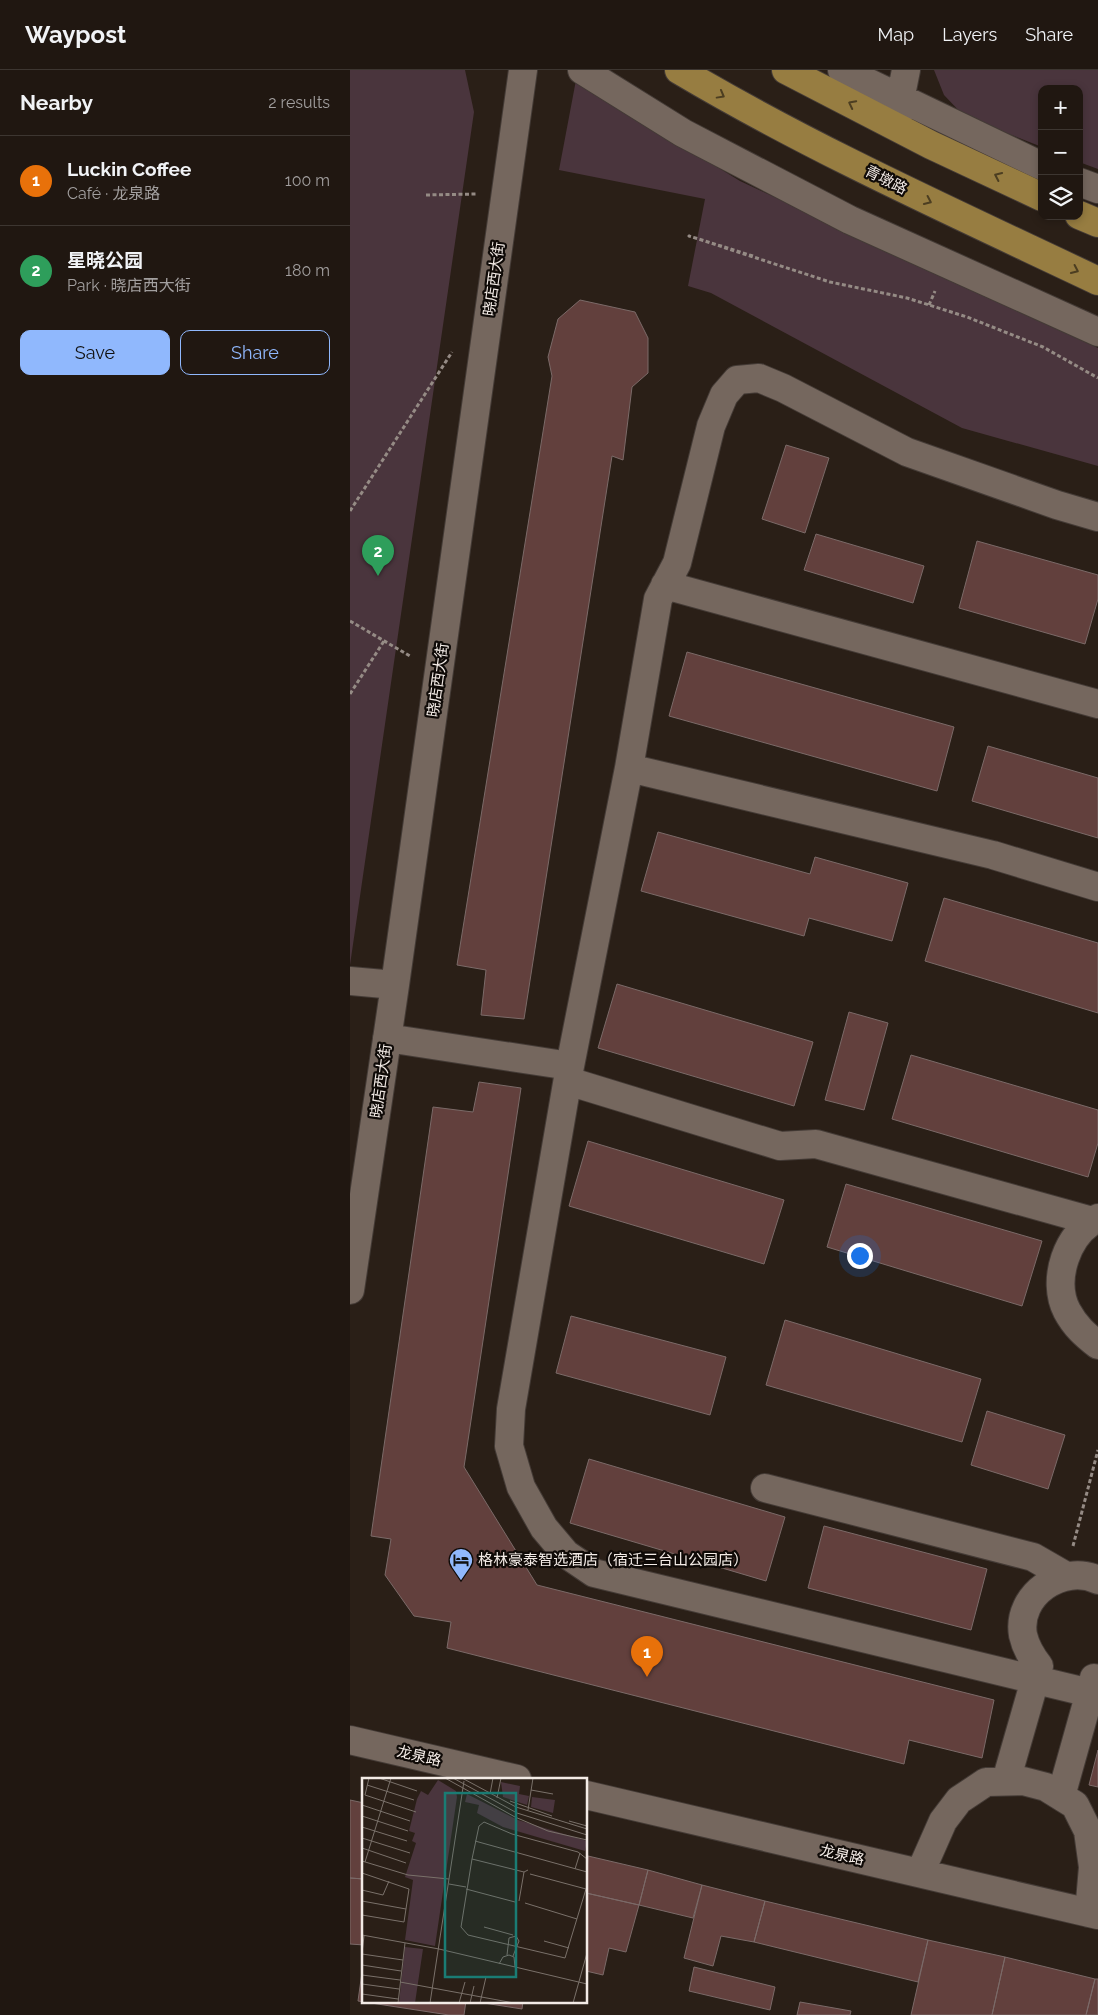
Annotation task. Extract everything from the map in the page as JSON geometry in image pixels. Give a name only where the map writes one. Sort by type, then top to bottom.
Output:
[{"type":"main road","name":"青墩路","points":[[679,70],[722,95],[891,183],[1098,281]]},
{"type":"main road","points":[[786,70],[824,79],[895,126],[1038,195]]},
{"type":"main road","points":[[1083,216],[1098,223]]},
{"type":"street","name":"晓店西大街","points":[[350,1290],[395,985],[523,70]]},
{"type":"street","points":[[582,70],[683,133],[850,220],[1098,332]]},
{"type":"street","points":[[842,70],[1038,164]]},
{"type":"street","points":[[895,126],[906,70]]},
{"type":"street","points":[[1083,183],[1098,189]]},
{"type":"street","points":[[1062,1796],[1095,1688],[1035,1680],[594,1573],[566,1554],[544,1528],[521,1487],[509,1446],[511,1409],[569,1074],[629,768],[658,599],[677,563],[712,426],[724,395],[737,380],[759,378],[783,388],[907,452],[1057,504],[1098,516]]},
{"type":"street","points":[[666,585],[1098,704]]},
{"type":"street","points":[[629,768],[993,855],[1098,887]]},
{"type":"street","points":[[350,981],[395,985]]},
{"type":"street","points":[[387,1038],[569,1074],[780,1146],[816,1144],[1095,1219]]},
{"type":"street","points":[[1095,1219],[1075,1238],[1064,1260],[1061,1285],[1066,1309],[1079,1330],[1098,1345]]},
{"type":"street","points":[[765,1488],[1032,1557],[1066,1576]]},
{"type":"street","points":[[1006,1781],[1039,1666],[1028,1651],[1023,1634],[1027,1607],[1036,1592],[1051,1581],[1066,1576],[1082,1576],[1098,1580]]},
{"type":"street","name":"龙泉路","points":[[350,1740],[513,1778]]},
{"type":"street","points":[[920,1873],[943,1821],[959,1800],[986,1782],[1023,1781],[1046,1787],[1075,1805],[1088,1831],[1094,1914]]},
{"type":"street","name":"龙泉路","points":[[588,1795],[1094,1914]]},
{"type":"path","points":[[426,195],[466,193],[506,197]]},
{"type":"path","points":[[753,256],[689,236],[830,282],[907,298],[967,317],[1044,347],[1098,378]]},
{"type":"path","points":[[350,511],[456,345]]},
{"type":"path","points":[[350,621],[439,674]]},
{"type":"path","points":[[350,694],[384,641]]},
{"type":"path","points":[[1066,1576],[1098,1450]]},
{"type":"shaded area","points":[[350,70],[465,70],[474,112],[350,965]]},
{"type":"shaded area","points":[[934,70],[1098,70],[1098,169],[1083,163],[1083,85],[1038,85],[1038,145],[964,116],[944,95]]},
{"type":"shaded area","points":[[576,80],[740,181],[1098,348],[1098,466],[962,428],[711,293],[688,286],[705,199],[559,170]]},
{"type":"building","points":[[580,300],[635,312],[648,338],[648,373],[632,387],[623,460],[612,456],[524,1019],[481,1015],[486,970],[457,965],[552,376],[548,357],[558,319]]},
{"type":"building","points":[[786,445],[829,458],[805,533],[762,519]]},
{"type":"building","points":[[816,534],[924,566],[913,603],[804,570]]},
{"type":"building","points":[[977,541],[1098,575],[1098,599],[1085,644],[959,608]]},
{"type":"building","points":[[687,652],[954,727],[937,791],[669,716]]},
{"type":"building","points":[[988,746],[1098,778],[1098,838],[972,801]]},
{"type":"building","points":[[658,832],[810,874],[815,857],[908,883],[892,941],[809,918],[804,936],[641,891]]},
{"type":"building","points":[[944,898],[1098,943],[1098,1013],[925,961]]},
{"type":"building","points":[[617,984],[813,1042],[794,1106],[598,1048]]},
{"type":"building","points":[[849,1012],[888,1023],[864,1110],[825,1100]]},
{"type":"building","points":[[911,1055],[1098,1110],[1098,1143],[1088,1177],[892,1119]]},
{"type":"building","points":[[479,1082],[521,1088],[464,1467],[537,1585],[994,1700],[982,1758],[909,1740],[904,1764],[447,1648],[451,1622],[414,1616],[385,1575],[391,1539],[371,1536],[433,1107],[473,1112]]},
{"type":"building","points":[[588,1141],[784,1200],[764,1264],[569,1206]]},
{"type":"building","points":[[846,1184],[1042,1241],[1022,1306],[827,1247]]},
{"type":"building","points":[[571,1316],[726,1357],[710,1415],[556,1373]]},
{"type":"building","points":[[785,1320],[981,1379],[962,1442],[766,1385]]},
{"type":"building","points":[[987,1411],[1065,1435],[1048,1489],[971,1465]]},
{"type":"building","points":[[589,1459],[785,1517],[766,1581],[570,1523]]},
{"type":"building","points":[[824,1526],[987,1569],[971,1630],[808,1588]]},
{"type":"building","points":[[1098,1750],[1098,1787],[1089,1785]]},
{"type":"building","points":[[350,1800],[362,1803],[362,1879],[350,1878]]},
{"type":"building","points":[[588,1856],[648,1870],[639,1905],[588,1893]]},
{"type":"building","points":[[648,1870],[702,1885],[693,1918],[639,1905]]},
{"type":"building","points":[[350,1878],[362,1879],[362,1945],[350,1944]]},
{"type":"building","points":[[702,1885],[765,1901],[754,1942],[721,1936],[713,1966],[684,1958]]},
{"type":"building","points":[[588,1893],[639,1905],[626,1952],[609,1948],[603,1975],[588,1971]]},
{"type":"building","points":[[765,1901],[928,1940],[918,1982],[754,1942]]},
{"type":"building","points":[[928,1940],[1005,1957],[992,2015],[911,2015]]},
{"type":"building","points":[[1005,1957],[1095,1979],[1086,2015],[992,2015]]},
{"type":"building","points":[[694,1967],[775,1987],[770,2010],[689,1991]]},
{"type":"building","points":[[362,1972],[362,2002],[358,2001]]},
{"type":"building","points":[[1095,1979],[1098,1979],[1098,2015],[1086,2015]]},
{"type":"building","points":[[364,2002],[466,2002],[464,2015],[449,2015]]},
{"type":"building","points":[[477,2002],[523,2002],[522,2009]]},
{"type":"building","points":[[800,2002],[851,2011],[850,2015],[797,2015]]},
{"type":"place","name":"星晓公园","points":[[378,576]]},
{"type":"place","name":"格林豪泰智选酒店（宿迁三台山公园店）","points":[[461,1581]]},
{"type":"place","name":"Luckin Coffee","points":[[647,1677]]}]
